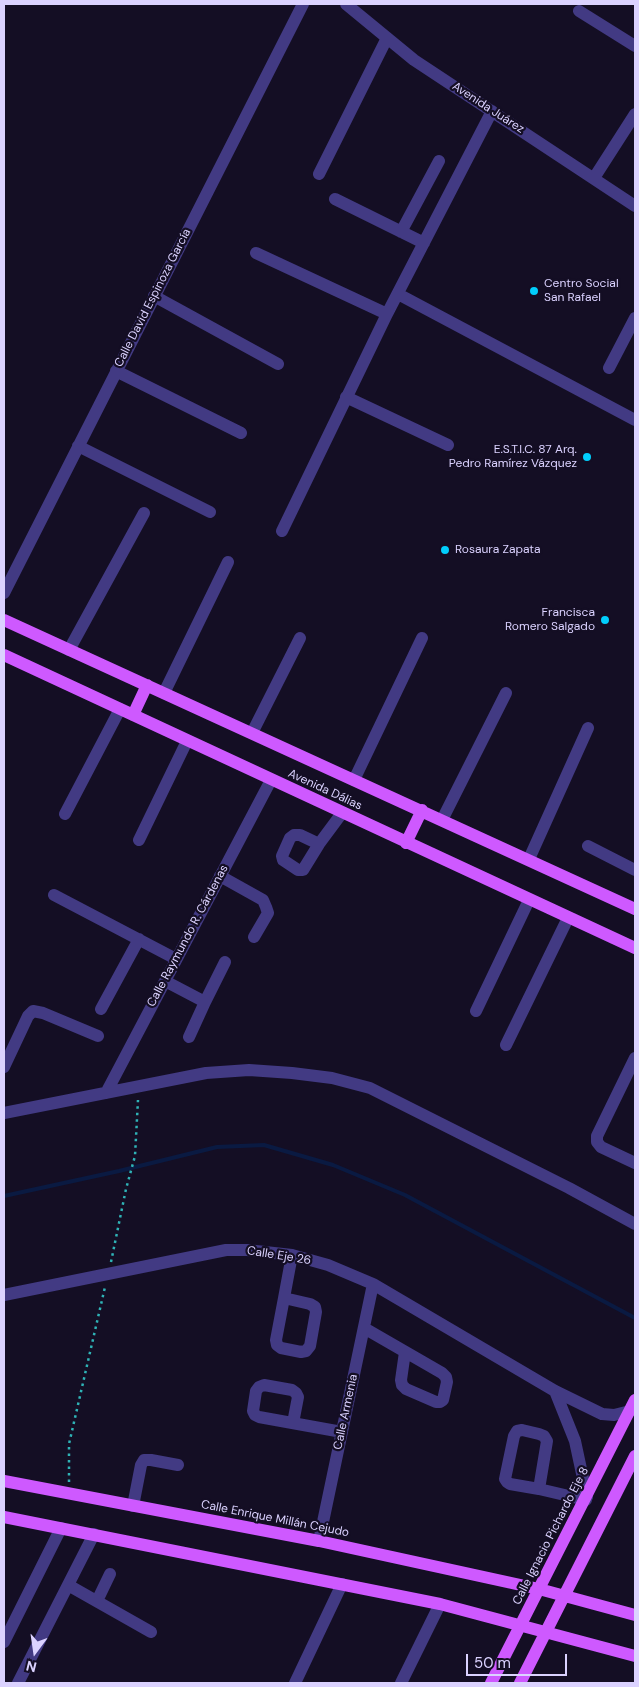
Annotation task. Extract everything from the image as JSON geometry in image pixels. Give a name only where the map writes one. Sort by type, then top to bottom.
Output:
[{"type":"main road","name":"Avenida Dálias","points":[[4,620],[635,909]]},
{"type":"main road","name":"Avenida Dálias","points":[[4,655],[635,948]]},
{"type":"main road","points":[[132,715],[147,685]]},
{"type":"main road","points":[[406,843],[422,810]]},
{"type":"main road","name":"Calle Ignacio Pichardo Eje 8","points":[[491,1683],[633,1405]]},
{"type":"main road","points":[[520,1683],[635,1456]]},
{"type":"main road","name":"Calle Enrique Millán Cejudo","points":[[4,1481],[319,1541],[539,1589],[635,1615]]},
{"type":"main road","points":[[4,1517],[440,1604],[521,1624],[635,1656]]},
{"type":"street","name":"Calle David Espinoza García","points":[[4,593],[303,4]]},
{"type":"street","name":"Avenida Juárez","points":[[346,4],[360,8],[387,38],[414,60],[634,203]]},
{"type":"street","points":[[579,11],[635,46]]},
{"type":"street","points":[[318,174],[387,38]]},
{"type":"street","points":[[282,531],[387,314],[492,111]]},
{"type":"street","points":[[594,178],[635,114]]},
{"type":"street","points":[[401,232],[439,161]]},
{"type":"street","points":[[334,199],[424,243]]},
{"type":"street","points":[[256,253],[387,314]]},
{"type":"street","points":[[398,294],[635,420]]},
{"type":"street","points":[[154,296],[278,364]]},
{"type":"street","points":[[609,368],[635,318]]},
{"type":"street","points":[[116,371],[241,432]]},
{"type":"street","points":[[346,398],[448,445]]},
{"type":"street","points":[[78,446],[210,512]]},
{"type":"street","points":[[69,650],[144,512]]},
{"type":"street","points":[[164,693],[228,562]]},
{"type":"street","points":[[252,733],[300,638]]},
{"type":"street","points":[[354,780],[422,638]]},
{"type":"street","points":[[442,820],[506,693]]},
{"type":"street","points":[[65,814],[120,709]]},
{"type":"street","points":[[529,860],[588,728]]},
{"type":"street","points":[[139,840],[187,741]]},
{"type":"street","name":"Calle Raymundo R. Cárdenas","points":[[106,1092],[271,780]]},
{"type":"street","points":[[319,844],[342,813]]},
{"type":"street","points":[[588,846],[635,870]]},
{"type":"street","points":[[220,876],[263,900],[268,913],[254,937]]},
{"type":"street","points":[[54,895],[176,959]]},
{"type":"street","points":[[476,1011],[529,900]]},
{"type":"street","points":[[506,1045],[568,918]]},
{"type":"street","points":[[101,1009],[139,939]]},
{"type":"street","points":[[189,1037],[225,962]]},
{"type":"street","points":[[165,981],[205,1002]]},
{"type":"street","points":[[4,1067],[28,1016],[33,1011],[43,1013],[98,1036]]},
{"type":"street","points":[[635,1058],[597,1136],[597,1142],[601,1147],[635,1163]]},
{"type":"street","points":[[4,1113],[206,1073],[250,1070],[332,1078],[370,1088],[569,1188],[635,1224]]},
{"type":"street","name":"Calle Eje 26","points":[[4,1295],[226,1250],[247,1250],[292,1255],[328,1265],[373,1284],[555,1391],[602,1414],[614,1415],[633,1405]]},
{"type":"street","points":[[284,1298],[292,1255]]},
{"type":"street","name":"Calle Armenia","points":[[319,1541],[373,1284]]},
{"type":"street","points":[[364,1328],[405,1352]]},
{"type":"street","points":[[539,1489],[547,1441],[544,1436],[539,1434],[522,1430],[517,1431],[514,1436],[507,1482],[539,1489],[586,1498],[575,1441],[555,1391]]},
{"type":"street","points":[[293,1423],[342,1432]]},
{"type":"street","points":[[133,1506],[141,1465],[144,1460],[178,1465]]},
{"type":"street","points":[[4,1642],[60,1528]]},
{"type":"street","points":[[18,1683],[94,1534]]},
{"type":"street","points":[[97,1601],[110,1574]]},
{"type":"street","points":[[295,1683],[342,1584]]},
{"type":"street","points":[[68,1585],[151,1632]]},
{"type":"street","points":[[401,1683],[440,1604]]},
{"type":"path","points":[[69,1494],[69,1444],[135,1156],[138,1086]]},
{"type":"waterway","points":[[4,1196],[217,1147],[264,1145],[333,1165],[405,1195],[635,1318]]},
{"type":"place","name":"Centro Social San Rafael","points":[[534,291]]},
{"type":"place","name":"E.S.T.I.C. 87 Arq. Pedro Ramírez Vázquez","points":[[587,457]]},
{"type":"place","name":"Rosaura Zapata","points":[[445,550]]},
{"type":"place","name":"Francisca Romero Salgado","points":[[605,620]]}]
